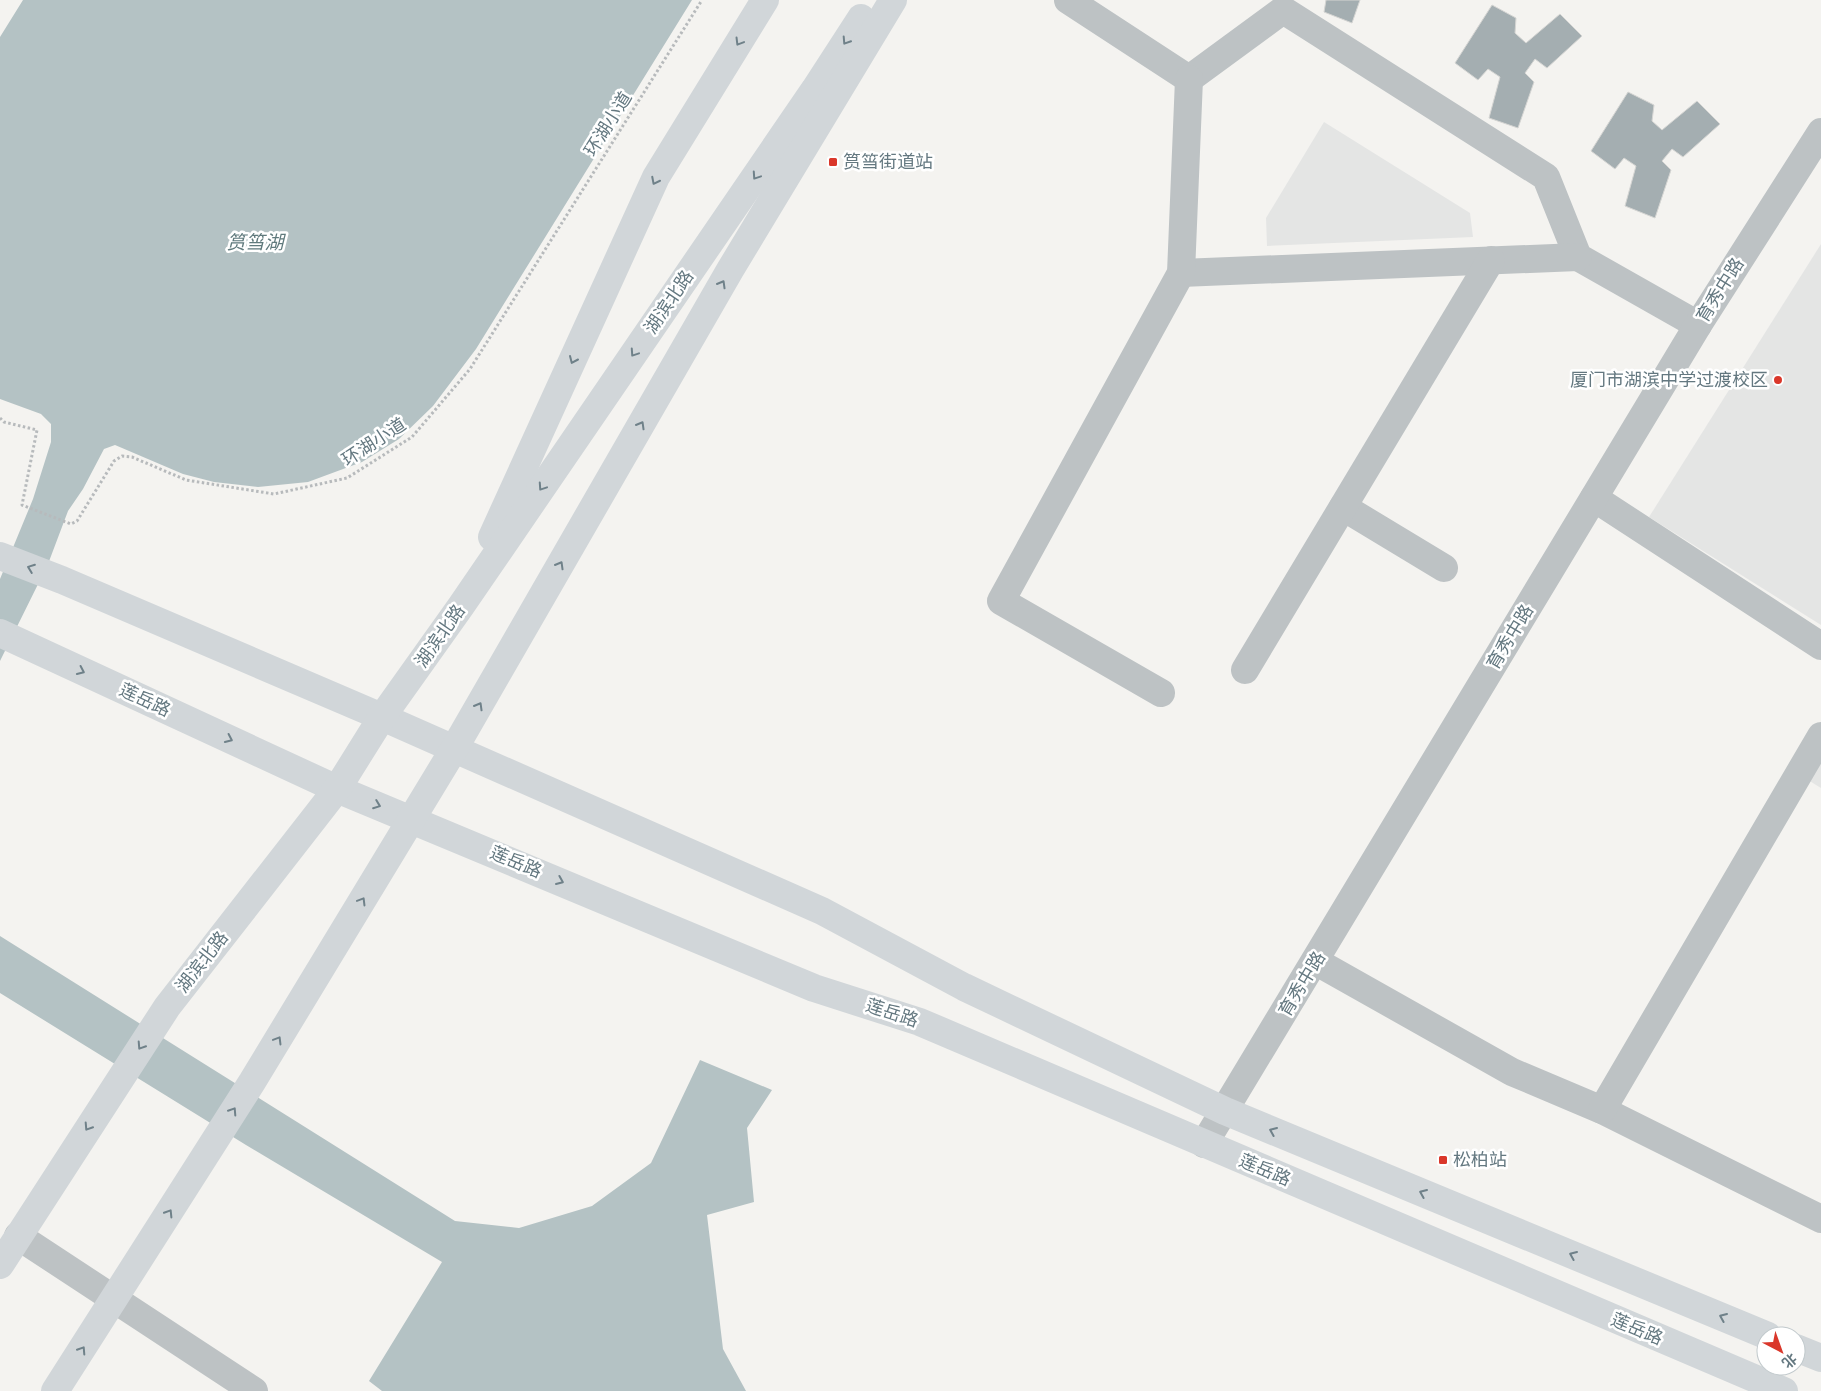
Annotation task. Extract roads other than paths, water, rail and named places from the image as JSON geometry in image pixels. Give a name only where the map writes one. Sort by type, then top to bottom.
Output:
[{"type":"main road","points":[[461,606],[656,177],[764,0]]},
{"type":"main road","name":"湖滨北路","points":[[0,1265],[166,1007],[337,789],[382,717],[461,606],[815,89],[872,0]]},
{"type":"main road","points":[[55,1391],[252,1082],[412,819],[730,270],[893,0]]},
{"type":"main road","points":[[0,556],[62,580],[454,748],[822,911],[964,988],[1225,1111],[1756,1331]]},
{"type":"main road","name":"莲岳路","points":[[0,634],[337,789],[814,988],[920,1022],[1784,1391]]},
{"type":"main road","points":[[1806,1352],[1821,1358]]},
{"type":"street","points":[[1068,0],[1189,79]]},
{"type":"street","points":[[1189,79],[1283,10],[1546,177],[1578,257]]},
{"type":"street","points":[[1161,693],[1001,601],[1181,273],[1189,79]]},
{"type":"street","name":"育秀中路","points":[[1204,1144],[1698,325],[1821,132]]},
{"type":"street","points":[[1181,273],[1578,257],[1698,325]]},
{"type":"street","points":[[1245,670],[1491,260]]},
{"type":"street","points":[[1594,498],[1821,646]]},
{"type":"street","points":[[1343,506],[1444,568]]},
{"type":"street","points":[[1602,1110],[1821,736]]},
{"type":"street","points":[[1315,961],[1512,1072],[1602,1110],[1821,1219]]},
{"type":"street","points":[[18,1236],[254,1391]]},
{"type":"water","name":"筼筜湖","points":[[23,0],[692,0],[476,349],[433,406],[399,439],[362,462],[308,482],[258,487],[214,482],[183,474],[115,445],[104,449],[83,489],[68,511],[48,564],[0,661],[0,579],[33,499],[51,442],[51,424],[41,414],[0,399],[0,37]]},
{"type":"water","points":[[0,936],[455,1221],[519,1228],[592,1206],[651,1163],[700,1060],[772,1090],[747,1128],[754,1202],[707,1215],[723,1349],[746,1391],[382,1391],[369,1381],[442,1262],[246,1145],[0,993]]},
{"type":"place","name":"筼筜街道站","points":[[833,162]]},
{"type":"place","name":"厦门市湖滨中学过渡校区","points":[[1778,380]]},
{"type":"place","name":"松柏站","points":[[1443,1160]]}]
